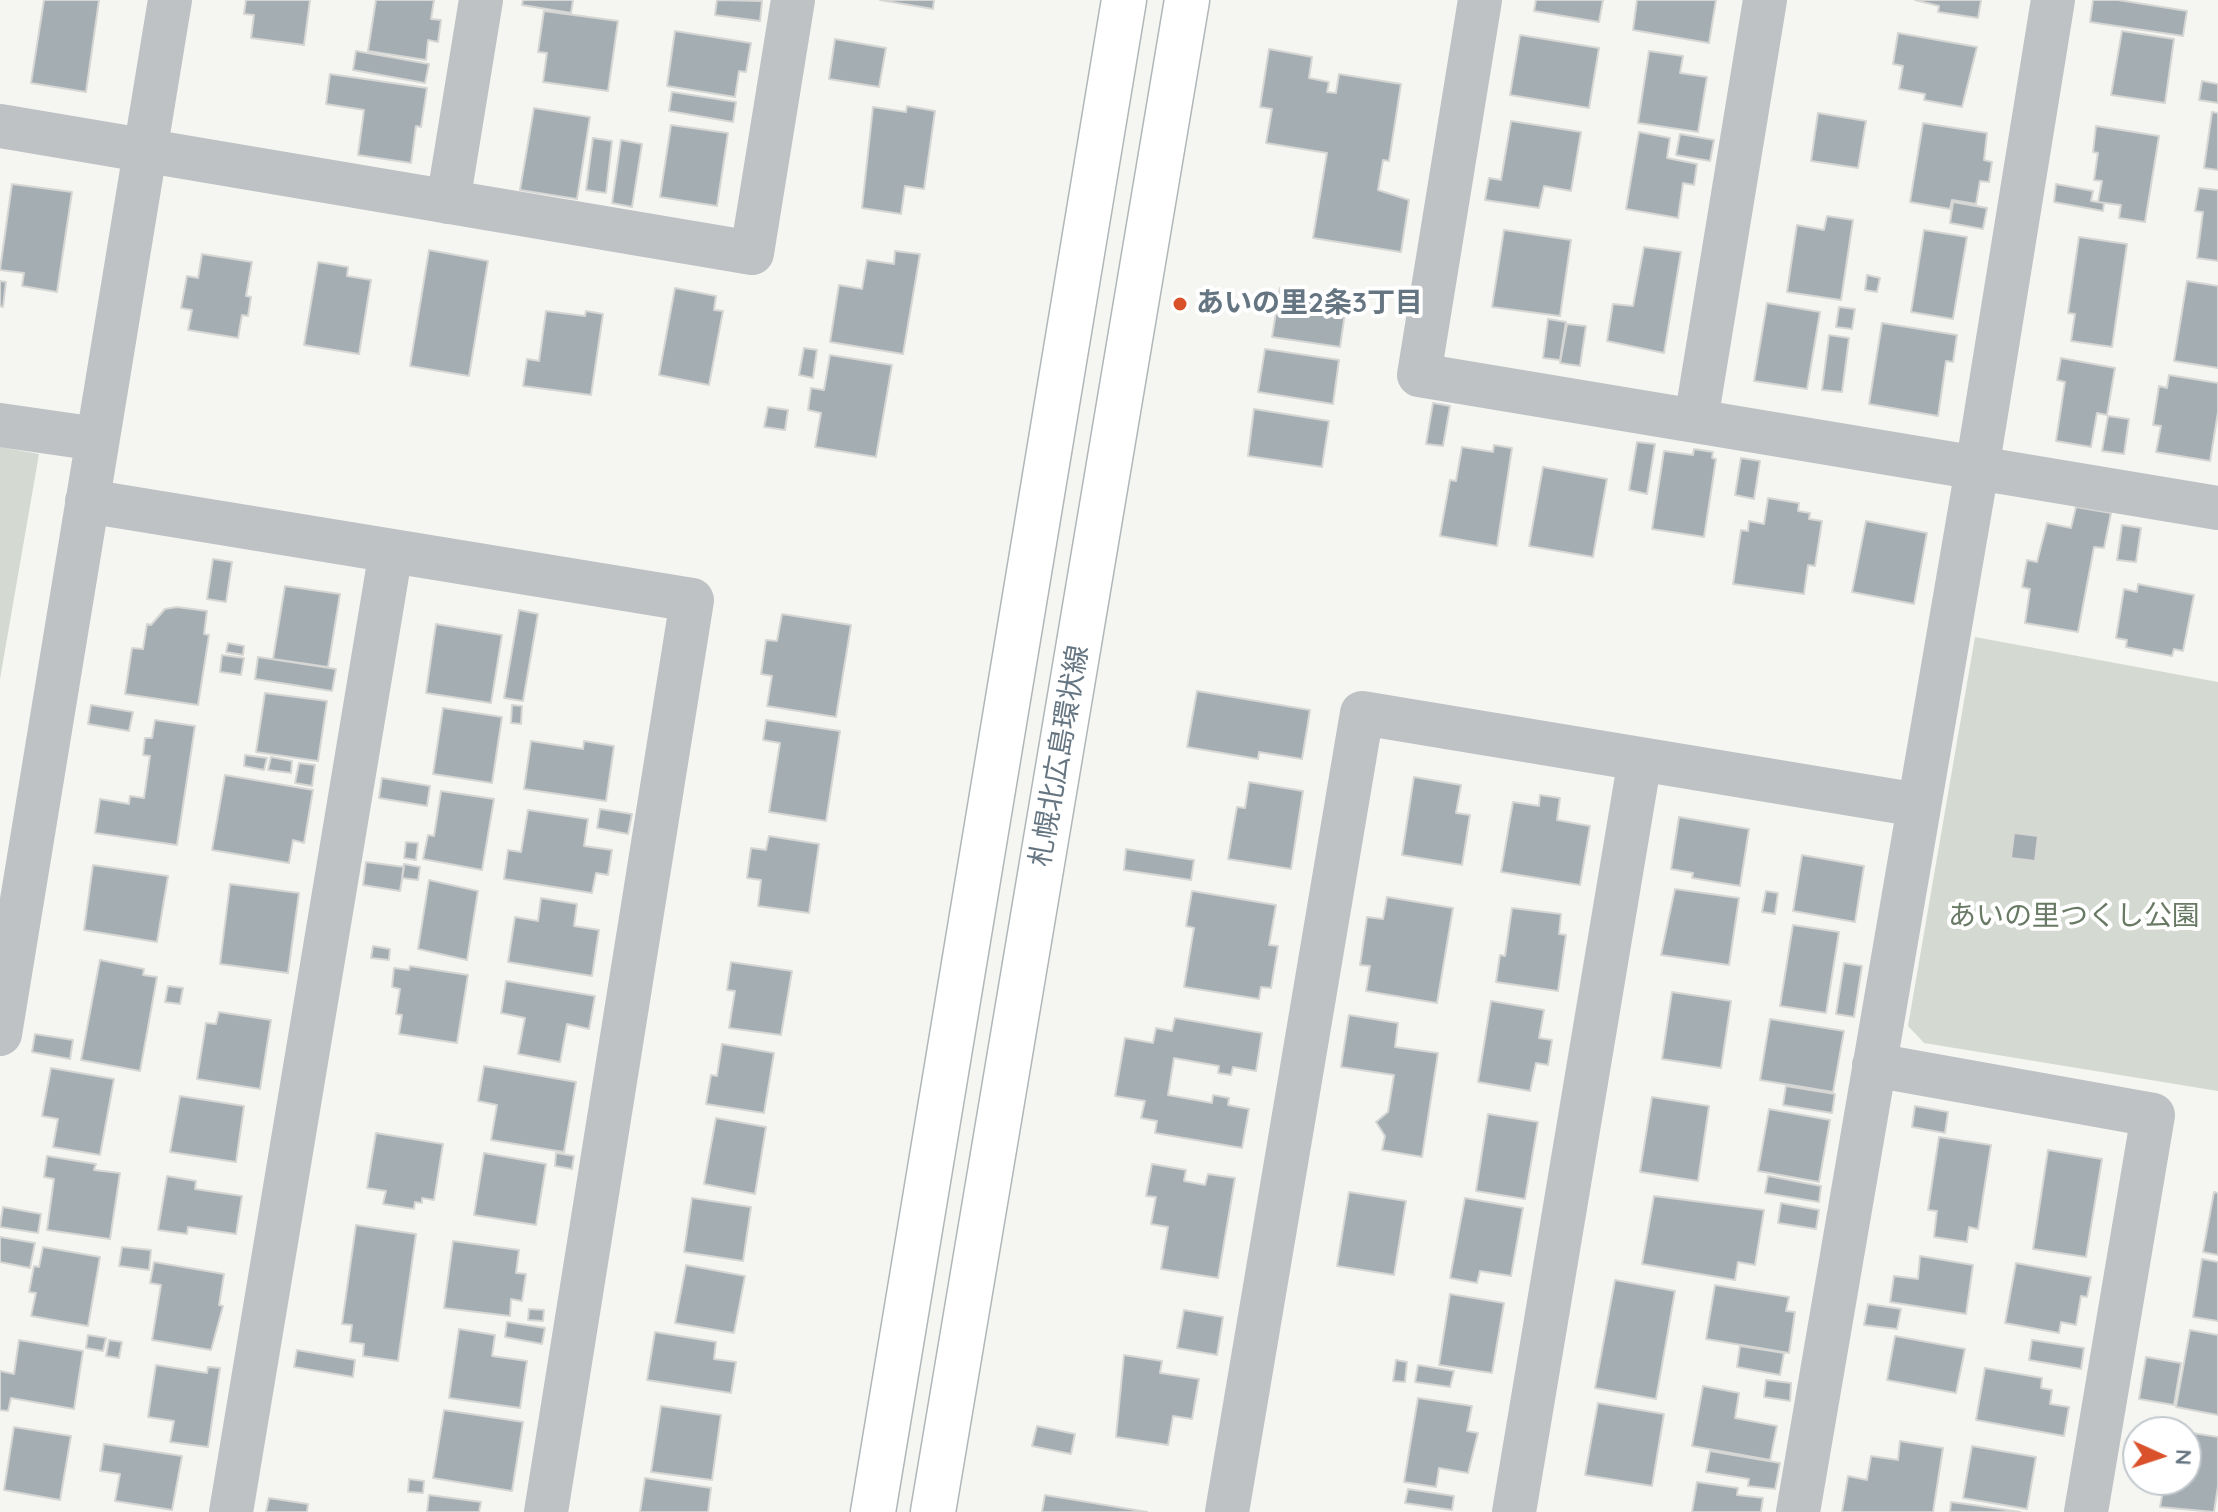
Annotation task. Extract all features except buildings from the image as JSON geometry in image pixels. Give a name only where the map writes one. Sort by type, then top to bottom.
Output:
[{"type":"main road","points":[[873,1512],[1124,0]]},
{"type":"main road","name":"札幌北広島環状線","points":[[933,1512],[1187,0]]},
{"type":"street","points":[[0,1034],[170,0]]},
{"type":"street","points":[[448,202],[481,0]]},
{"type":"street","points":[[0,126],[752,253],[793,0]]},
{"type":"street","points":[[1480,0],[1419,375],[2218,508]]},
{"type":"street","points":[[1696,420],[1765,0]]},
{"type":"street","points":[[1798,1512],[1977,469],[2053,0]]},
{"type":"street","points":[[0,425],[97,439]]},
{"type":"street","points":[[87,501],[692,600],[546,1512]]},
{"type":"street","points":[[231,1512],[391,551]]},
{"type":"street","points":[[1227,1512],[1362,713],[1918,805]]},
{"type":"street","points":[[1514,1512],[1640,759]]},
{"type":"street","points":[[1874,1065],[2153,1115],[2086,1512]]},
{"type":"green space","points":[[0,447],[39,454],[0,679]]},
{"type":"green space","name":"あいの里つくし公園","points":[[1975,637],[2218,682],[2218,1091],[1924,1043],[1908,1026]]},
{"type":"place","name":"あいの里2条3丁目","points":[[1180,304]]}]
